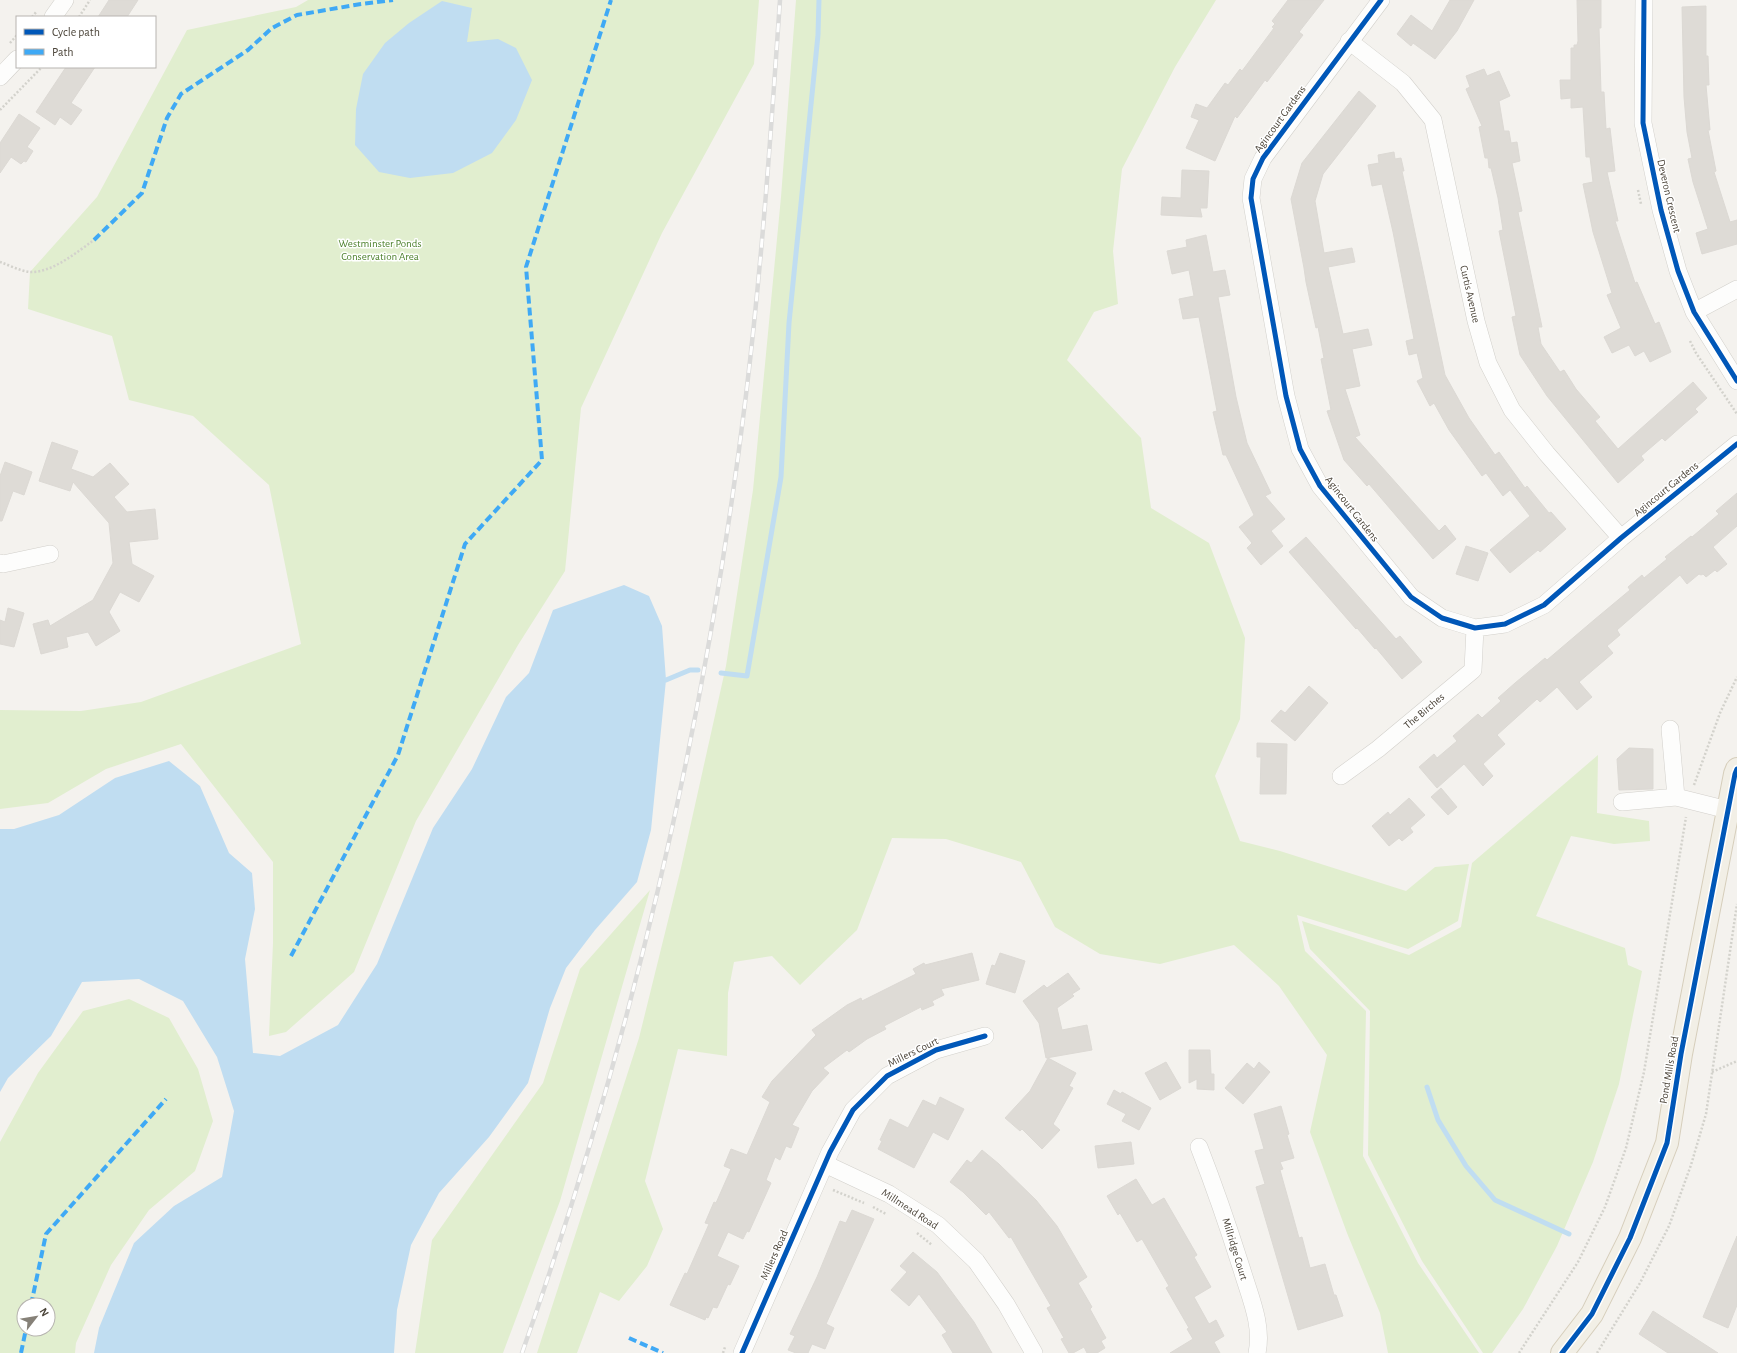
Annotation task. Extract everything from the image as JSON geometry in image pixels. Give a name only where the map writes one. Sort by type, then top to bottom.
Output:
[{"type":"main road","name":"Pond Mills Road","points":[[1562,1353],[1592,1314],[1630,1238],[1667,1143],[1682,1054],[1737,769]]},
{"type":"street","points":[[54,16],[65,0]]},
{"type":"street","name":"Agincourt Gardens","points":[[1381,0],[1263,158],[1253,179],[1252,198],[1286,396],[1300,449],[1320,486],[1411,597],[1442,618],[1476,628],[1505,624],[1544,605],[1622,538],[1737,444]]},
{"type":"street","name":"Deveron Crescent","points":[[1644,0],[1643,123],[1661,210],[1678,271],[1694,312],[1737,381]]},
{"type":"street","name":"Curtis Avenue","points":[[1349,41],[1402,83],[1434,120],[1476,321],[1488,363],[1512,410],[1547,454],[1622,538]]},
{"type":"street","points":[[0,77],[16,60]]},
{"type":"street","points":[[1694,312],[1737,289]]},
{"type":"street","points":[[0,563],[3,564],[50,554]]},
{"type":"street","name":"The Birches","points":[[1341,776],[1378,749],[1474,670],[1476,628]]},
{"type":"street","points":[[1670,729],[1683,799]]},
{"type":"street","points":[[1622,802],[1683,799],[1728,810]]},
{"type":"street","name":"Millers Court","points":[[825,1164],[853,1110],[887,1076],[936,1050],[985,1036]]},
{"type":"street","name":"Millridge Court","points":[[1199,1147],[1224,1212],[1257,1320],[1260,1341],[1257,1353]]},
{"type":"street","name":"Millers Road","points":[[742,1353],[825,1164]]},
{"type":"street","name":"Millmead Road","points":[[825,1164],[889,1194],[938,1225],[976,1261],[1006,1304],[1034,1353]]},
{"type":"path","points":[[80,16],[90,0]]},
{"type":"path","points":[[0,110],[41,68]]},
{"type":"path","points":[[0,262],[30,272],[46,270],[68,258],[94,240]]},
{"type":"path","points":[[1518,1353],[1578,1262],[1605,1207],[1626,1148],[1644,1072],[1683,799],[1699,767],[1712,733],[1737,677]]},
{"type":"path","points":[[1712,1072],[1737,1061]]},
{"type":"path","points":[[833,1190],[870,1205],[890,1216]]},
{"type":"path","points":[[914,1231],[936,1248]]},
{"type":"green space","name":"Westminster Ponds Conservation Area","points":[[308,0],[759,0],[754,64],[662,233],[581,408],[565,571],[518,645],[416,821],[354,972],[286,1032],[269,1036],[273,943],[273,862],[181,744],[106,769],[48,803],[0,809],[0,710],[81,711],[141,702],[301,644],[269,485],[193,416],[129,400],[112,336],[28,309],[30,272],[97,197],[187,30],[296,7]]},
{"type":"green space","points":[[796,0],[1216,0],[1175,67],[1122,169],[1113,251],[1118,304],[1094,312],[1067,360],[1141,438],[1151,508],[1209,543],[1245,638],[1240,719],[1215,776],[1240,841],[1280,851],[1406,891],[1435,867],[1469,864],[1458,921],[1408,949],[1297,915],[1305,951],[1366,1011],[1363,1156],[1418,1263],[1479,1353],[1388,1353],[1380,1313],[1347,1233],[1310,1132],[1327,1055],[1279,986],[1234,945],[1160,964],[1100,954],[1055,927],[1021,862],[946,839],[892,838],[857,930],[800,985],[772,956],[734,962],[728,993],[727,1056],[678,1049],[645,1181],[663,1229],[647,1266],[619,1301],[600,1292],[577,1353],[537,1353],[639,1038],[681,868],[726,666],[753,490],[781,197]]},
{"type":"green space","points":[[1598,755],[1597,813],[1649,821],[1650,841],[1614,844],[1571,836],[1536,916],[1625,948],[1628,965],[1642,971],[1619,1084],[1593,1162],[1557,1246],[1523,1309],[1492,1353],[1483,1353],[1422,1261],[1368,1155],[1370,1011],[1310,949],[1302,921],[1409,955],[1461,927],[1472,863]]},
{"type":"green space","points":[[650,890],[560,1201],[503,1353],[415,1353],[432,1240],[543,1083],[580,969]]},
{"type":"green space","points":[[129,999],[169,1018],[198,1069],[213,1121],[195,1171],[149,1210],[111,1265],[76,1343],[75,1353],[0,1353],[0,1142],[38,1073],[83,1011]]},
{"type":"water","points":[[442,1],[472,8],[467,42],[498,39],[516,48],[532,80],[516,120],[492,153],[453,173],[410,178],[379,172],[355,145],[356,109],[363,74],[385,43],[409,23]]},
{"type":"water","points":[[624,585],[649,596],[662,626],[666,680],[651,830],[637,882],[595,930],[566,968],[550,1008],[528,1083],[489,1137],[439,1193],[411,1245],[397,1310],[394,1353],[94,1353],[99,1328],[134,1243],[174,1206],[222,1177],[234,1111],[217,1057],[183,1001],[139,979],[82,982],[51,1036],[8,1078],[0,1092],[0,829],[14,829],[59,815],[115,778],[169,761],[200,786],[229,853],[252,873],[255,909],[245,959],[253,1053],[280,1056],[338,1025],[377,964],[433,828],[472,769],[506,697],[529,673],[553,610]]},
{"type":"building","points":[[109,0],[138,0],[128,16],[99,16]]},
{"type":"building","points":[[1288,0],[1324,0],[1299,32],[1303,35],[1267,82],[1265,80],[1237,118],[1235,116],[1215,161],[1186,148],[1199,120],[1191,117],[1196,104],[1207,108],[1225,83],[1228,85],[1240,69],[1242,71],[1274,28],[1272,27],[1275,24],[1272,21]]},
{"type":"building","points":[[1450,0],[1474,0],[1457,31],[1435,59],[1413,43],[1411,46],[1397,34],[1411,15],[1432,31]]},
{"type":"building","points":[[1577,0],[1601,0],[1601,28],[1599,28],[1601,92],[1604,92],[1606,129],[1610,128],[1615,171],[1607,172],[1618,221],[1615,221],[1635,283],[1637,282],[1655,324],[1659,322],[1671,352],[1650,362],[1644,351],[1635,356],[1629,345],[1612,353],[1604,337],[1621,328],[1607,295],[1612,293],[1593,232],[1583,184],[1593,182],[1590,157],[1586,157],[1583,107],[1571,108],[1571,98],[1561,99],[1560,80],[1571,80],[1571,48],[1574,48],[1574,45],[1577,45],[1578,41]]},
{"type":"building","points":[[1706,6],[1706,56],[1708,56],[1709,85],[1706,85],[1710,130],[1708,130],[1716,171],[1714,172],[1730,222],[1737,220],[1737,244],[1702,254],[1696,233],[1708,229],[1693,182],[1688,159],[1692,158],[1687,132],[1684,97],[1682,7]]},
{"type":"building","points":[[65,68],[94,68],[71,103],[82,110],[71,125],[60,117],[55,125],[36,112]]},
{"type":"building","points":[[1484,69],[1487,76],[1499,71],[1510,96],[1499,101],[1504,131],[1509,131],[1511,143],[1517,142],[1520,161],[1512,163],[1522,211],[1518,212],[1542,327],[1538,327],[1541,344],[1560,372],[1564,370],[1576,389],[1600,417],[1595,421],[1618,449],[1693,382],[1707,398],[1695,409],[1698,412],[1665,441],[1662,438],[1641,456],[1644,460],[1618,483],[1547,396],[1520,355],[1512,317],[1516,316],[1499,231],[1503,230],[1498,198],[1491,168],[1489,168],[1488,158],[1485,158],[1479,127],[1482,126],[1466,89],[1470,87],[1466,76]]},
{"type":"building","points":[[1359,91],[1376,106],[1323,174],[1315,201],[1324,253],[1352,248],[1355,262],[1328,267],[1343,334],[1368,329],[1372,345],[1352,349],[1360,386],[1345,389],[1360,435],[1355,437],[1439,531],[1445,525],[1456,539],[1433,559],[1369,484],[1367,486],[1344,460],[1327,411],[1331,410],[1321,359],[1324,358],[1318,327],[1316,328],[1306,282],[1291,199],[1302,163]]},
{"type":"building","points":[[19,114],[40,128],[27,147],[33,151],[26,162],[24,161],[21,164],[11,157],[0,173],[0,143]]},
{"type":"building","points":[[1394,152],[1395,159],[1401,158],[1404,171],[1402,171],[1445,375],[1469,418],[1495,455],[1499,452],[1525,488],[1527,486],[1549,513],[1551,512],[1566,529],[1540,552],[1538,550],[1510,573],[1490,550],[1530,516],[1510,490],[1503,496],[1486,473],[1482,476],[1449,430],[1434,403],[1430,406],[1417,381],[1423,378],[1417,353],[1409,355],[1406,341],[1414,339],[1393,232],[1382,184],[1372,186],[1368,165],[1379,163],[1378,155]]},
{"type":"building","points":[[1182,170],[1209,171],[1207,208],[1200,208],[1202,217],[1161,215],[1162,197],[1181,198]]},
{"type":"building","points":[[1206,235],[1213,272],[1225,270],[1230,295],[1218,297],[1236,397],[1247,443],[1271,493],[1265,496],[1285,519],[1271,531],[1283,546],[1261,565],[1247,548],[1252,543],[1239,527],[1254,515],[1226,455],[1223,455],[1213,412],[1217,411],[1199,317],[1183,319],[1179,299],[1194,296],[1189,270],[1172,274],[1167,251],[1187,247],[1186,240]]},
{"type":"building","points":[[52,442],[78,451],[71,469],[93,477],[110,463],[129,484],[114,497],[127,512],[155,509],[158,539],[129,542],[132,564],[154,576],[139,602],[120,592],[109,612],[120,631],[96,646],[88,632],[66,637],[68,647],[41,654],[33,624],[48,620],[50,626],[93,600],[113,563],[109,523],[73,482],[70,491],[39,481]]},
{"type":"building","points":[[5,462],[32,472],[24,495],[13,491],[2,521],[0,521],[0,476]]},
{"type":"building","points":[[1737,493],[1737,526],[1713,547],[1727,564],[1717,572],[1715,570],[1706,577],[1703,574],[1699,574],[1687,584],[1680,575],[1617,630],[1620,635],[1607,646],[1613,653],[1579,682],[1592,697],[1577,710],[1557,687],[1540,702],[1537,699],[1497,735],[1505,744],[1483,764],[1493,776],[1483,786],[1464,764],[1437,788],[1419,767],[1434,754],[1437,758],[1457,741],[1453,736],[1478,714],[1482,718],[1501,701],[1498,698],[1515,683],[1545,658],[1547,660],[1630,590],[1628,587],[1642,575],[1644,578],[1667,559],[1665,557],[1719,514],[1716,511]]},
{"type":"building","points":[[1306,537],[1396,639],[1400,636],[1422,662],[1402,679],[1289,552]]},
{"type":"building","points":[[1466,546],[1488,553],[1478,581],[1456,574]]},
{"type":"building","points":[[8,608],[24,613],[14,647],[0,644],[0,620],[5,622]]},
{"type":"building","points":[[1309,686],[1328,703],[1295,741],[1271,721],[1281,710],[1285,713]]},
{"type":"building","points":[[1257,743],[1287,744],[1286,794],[1260,794],[1261,757],[1257,757]]},
{"type":"building","points":[[1629,748],[1653,749],[1653,789],[1619,790],[1617,759]]},
{"type":"building","points":[[1441,788],[1457,807],[1448,815],[1431,797]]},
{"type":"building","points":[[1409,798],[1425,815],[1410,828],[1413,832],[1402,841],[1399,838],[1389,846],[1372,826],[1388,812],[1390,815]]},
{"type":"building","points":[[972,953],[979,980],[941,989],[944,995],[932,1001],[934,1005],[922,1010],[921,1007],[884,1026],[886,1029],[867,1039],[849,1052],[847,1050],[823,1068],[829,1073],[812,1091],[792,1125],[799,1128],[791,1148],[786,1146],[780,1160],[775,1157],[766,1180],[771,1183],[749,1232],[747,1231],[743,1239],[728,1232],[717,1256],[739,1266],[730,1285],[728,1284],[717,1308],[713,1307],[708,1318],[706,1317],[705,1320],[670,1305],[685,1273],[687,1274],[709,1224],[705,1223],[714,1202],[716,1203],[731,1169],[724,1166],[731,1149],[747,1155],[770,1102],[762,1097],[772,1081],[816,1035],[812,1030],[847,1005],[861,998],[862,1001],[916,974],[913,969],[924,963],[925,965]]},
{"type":"building","points":[[1000,953],[1025,961],[1015,993],[986,984],[992,965],[995,966]]},
{"type":"building","points":[[1068,973],[1080,989],[1072,994],[1074,996],[1057,1008],[1062,1030],[1087,1025],[1092,1050],[1046,1058],[1039,1023],[1023,1001],[1044,985],[1047,988]]},
{"type":"building","points":[[1189,1050],[1210,1050],[1211,1074],[1214,1074],[1214,1090],[1197,1089],[1197,1079],[1189,1083]]},
{"type":"building","points":[[1048,1058],[1076,1073],[1069,1086],[1073,1088],[1053,1124],[1060,1130],[1042,1149],[1022,1129],[1020,1131],[1005,1118],[1030,1091]]},
{"type":"building","points":[[1166,1062],[1181,1088],[1160,1100],[1145,1073]]},
{"type":"building","points":[[1259,1062],[1270,1072],[1243,1104],[1225,1088],[1247,1063],[1254,1069]]},
{"type":"building","points":[[1114,1090],[1121,1094],[1122,1092],[1151,1108],[1139,1130],[1122,1121],[1126,1114],[1107,1104]]},
{"type":"building","points":[[940,1097],[964,1109],[948,1140],[933,1132],[914,1168],[878,1149],[882,1141],[880,1140],[890,1119],[908,1128],[923,1100],[936,1106]]},
{"type":"building","points":[[1281,1106],[1289,1134],[1287,1135],[1294,1158],[1280,1162],[1283,1169],[1280,1170],[1299,1238],[1302,1237],[1310,1268],[1325,1264],[1334,1295],[1336,1295],[1343,1316],[1298,1330],[1256,1187],[1265,1184],[1255,1151],[1264,1149],[1254,1114]]},
{"type":"building","points":[[1131,1142],[1134,1164],[1098,1168],[1095,1146]]},
{"type":"building","points":[[982,1150],[999,1164],[1036,1200],[1057,1226],[1087,1277],[1078,1283],[1092,1307],[1090,1309],[1106,1338],[1101,1341],[1105,1348],[1097,1353],[1087,1353],[1084,1347],[1073,1353],[1069,1353],[1061,1339],[1064,1338],[1047,1308],[1051,1306],[1011,1237],[1009,1238],[989,1212],[986,1215],[963,1192],[950,1182],[967,1160],[971,1163]]},
{"type":"building","points":[[1136,1179],[1152,1205],[1164,1198],[1197,1255],[1194,1257],[1211,1287],[1194,1297],[1209,1324],[1216,1320],[1224,1336],[1214,1342],[1220,1353],[1170,1353],[1193,1339],[1187,1329],[1189,1328],[1166,1288],[1169,1286],[1142,1239],[1137,1242],[1120,1213],[1118,1215],[1107,1196]]},
{"type":"building","points":[[852,1210],[874,1219],[826,1324],[834,1328],[825,1349],[812,1344],[808,1353],[796,1353],[788,1350],[795,1336],[790,1334],[817,1277],[840,1221],[846,1223]]},
{"type":"building","points":[[1737,1236],[1737,1305],[1728,1328],[1703,1317]]},
{"type":"building","points":[[913,1252],[937,1272],[974,1322],[992,1353],[953,1353],[942,1335],[947,1332],[919,1294],[909,1306],[891,1290],[907,1272],[900,1266]]},
{"type":"building","points":[[1653,1311],[1718,1353],[1668,1353],[1639,1334]]},
{"type":"waterway","points":[[721,673],[747,676],[781,477],[789,323],[818,35],[819,0]]},
{"type":"waterway","points":[[666,680],[690,670],[698,670]]},
{"type":"waterway","points":[[1427,1087],[1438,1120],[1466,1166],[1495,1200],[1569,1234]]},
{"type":"railway","points":[[522,1353],[562,1236],[598,1118],[631,999],[687,760],[710,639],[729,517],[752,346],[770,148],[780,0]]},
{"type":"marked path","points":[[94,240],[142,193],[167,118],[181,94],[248,50],[272,28],[297,15],[393,0]]},
{"type":"marked path","points":[[291,956],[398,755],[465,544],[542,460],[526,267],[611,0]]},
{"type":"marked path","points":[[33,1297],[46,1234],[166,1099]]},
{"type":"marked path","points":[[21,1353],[24,1337]]},
{"type":"marked path","points":[[629,1338],[663,1353]]},
{"type":"cycle path","points":[[1381,0],[1263,158],[1253,179],[1251,198],[1286,396],[1300,449],[1320,486],[1411,597],[1442,618],[1475,628],[1505,624],[1544,605],[1621,538],[1737,444]]},
{"type":"cycle path","points":[[1644,0],[1643,123],[1661,210],[1678,271],[1694,312],[1737,381]]},
{"type":"cycle path","points":[[1562,1353],[1592,1314],[1630,1238],[1667,1143],[1681,1054],[1737,769]]},
{"type":"cycle path","points":[[742,1353],[830,1152],[853,1110],[887,1076],[936,1050],[985,1036]]}]
